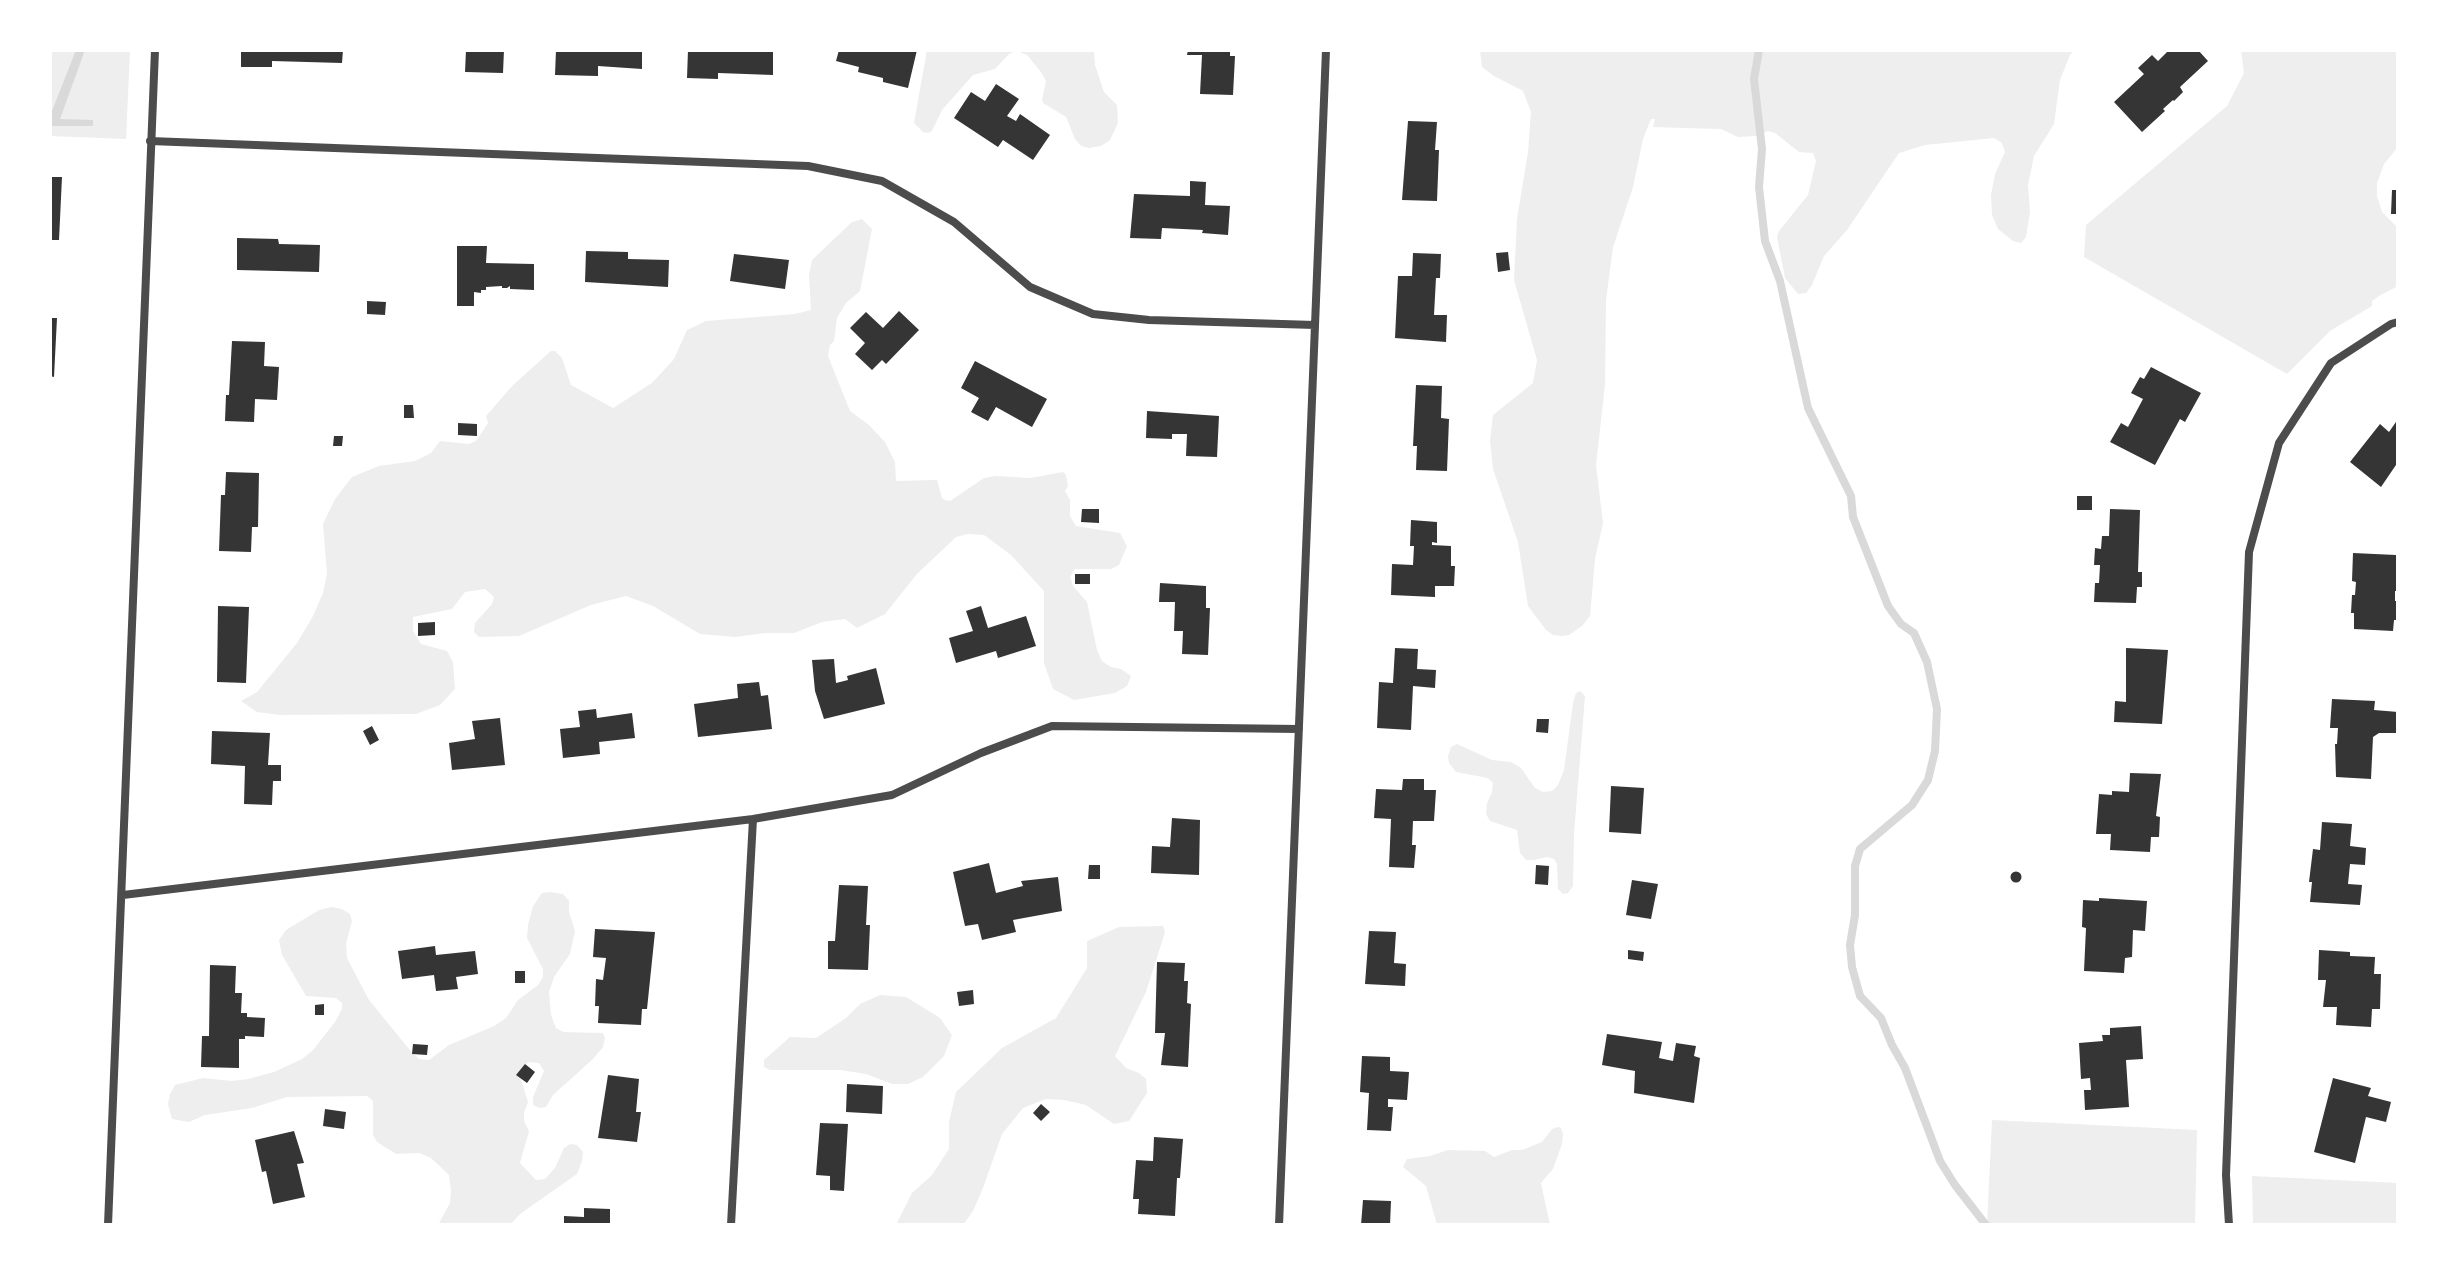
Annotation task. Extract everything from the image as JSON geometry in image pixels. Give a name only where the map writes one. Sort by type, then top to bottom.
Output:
[{"type":"street","points":[[108,1225],[155,50]]},
{"type":"street","points":[[1279,1225],[1326,50]]},
{"type":"street","points":[[150,141],[808,166],[882,181],[954,222],[1030,287],[1093,314],[1149,320],[1315,325]]},
{"type":"street","points":[[2229,1225],[2226,1175],[2249,552],[2279,443],[2331,363],[2398,322]]},
{"type":"street","points":[[123,895],[753,819],[892,795],[981,753],[1052,726],[1299,729]]},
{"type":"street","points":[[731,1225],[753,819]]},
{"type":"shaded area","points":[[50,50],[130,50],[126,139],[50,136]]},
{"type":"shaded area","points":[[76,50],[85,50],[60,119],[93,120],[93,126],[50,126],[50,116]]},
{"type":"shaded area","points":[[927,50],[1094,50],[1095,65],[1104,92],[1117,105],[1118,123],[1110,140],[1101,146],[1081,146],[1066,117],[1043,103],[1046,81],[1041,72],[1027,55],[1017,51],[1009,54],[995,69],[973,75],[942,110],[932,131],[923,132],[914,123]]},
{"type":"shaded area","points":[[1480,50],[2075,50],[2060,80],[2054,124],[2034,156],[2028,185],[2030,212],[2026,237],[2021,243],[2013,241],[1998,229],[1992,215],[1991,195],[1995,174],[2005,152],[2002,143],[1994,138],[1925,145],[1899,153],[1847,230],[1824,256],[1806,293],[1798,294],[1785,278],[1777,237],[1808,195],[1816,161],[1813,153],[1799,152],[1768,131],[1756,136],[1738,137],[1721,129],[1653,127],[1655,119],[1651,119],[1613,247],[1606,300],[1605,384],[1596,465],[1603,523],[1595,559],[1590,616],[1582,626],[1562,636],[1546,630],[1528,606],[1518,542],[1493,469],[1490,441],[1493,415],[1533,383],[1537,360],[1514,280],[1517,219],[1531,112],[1523,91],[1482,67]]},
{"type":"shaded area","points":[[2241,50],[2398,50],[2398,147],[2384,164],[2377,183],[2377,196],[2382,212],[2398,228],[2398,286],[2330,331],[2287,374],[2084,257],[2086,225],[2227,106],[2244,73]]},
{"type":"shaded area","points":[[862,219],[872,229],[860,291],[846,303],[837,318],[828,356],[850,411],[885,442],[895,462],[896,481],[937,480],[945,500],[950,501],[984,478],[1030,478],[1063,472],[1068,486],[1065,491],[1070,500],[1070,516],[1076,526],[1120,533],[1127,546],[1119,565],[1111,569],[1075,569],[1070,577],[1073,586],[1087,602],[1102,661],[1131,676],[1127,686],[1115,693],[1074,700],[1053,689],[1044,663],[1044,591],[1011,555],[984,535],[968,534],[956,537],[917,574],[885,614],[857,628],[845,619],[822,622],[794,633],[735,637],[700,634],[653,606],[626,596],[591,605],[519,636],[479,637],[474,632],[475,623],[492,604],[494,597],[485,589],[465,592],[452,609],[413,617],[413,631],[421,644],[447,651],[453,662],[455,689],[440,705],[416,714],[280,715],[257,712],[241,701],[257,692],[297,643],[313,616],[327,574],[323,524],[335,499],[352,477],[379,466],[415,461],[431,453],[440,441],[469,444],[476,441],[488,423],[486,416],[513,385],[551,351],[562,358],[571,385],[613,408],[652,383],[674,359],[687,330],[706,321],[811,310],[809,275],[812,260],[852,222]]},
{"type":"shaded area","points":[[1580,691],[1585,696],[1573,886],[1563,894],[1558,889],[1554,859],[1526,860],[1520,853],[1517,830],[1490,821],[1486,814],[1493,783],[1488,778],[1456,772],[1448,756],[1451,747],[1457,744],[1492,760],[1511,762],[1521,768],[1535,788],[1543,792],[1552,791],[1564,770],[1573,703],[1576,693]]},
{"type":"shaded area","points":[[542,893],[563,894],[569,901],[575,931],[570,954],[554,977],[549,992],[551,1015],[556,1028],[563,1032],[603,1033],[605,1038],[603,1047],[593,1059],[553,1095],[546,1107],[533,1105],[533,1097],[544,1071],[539,1063],[528,1062],[519,1073],[528,1102],[524,1121],[529,1131],[520,1163],[536,1180],[545,1179],[555,1168],[564,1148],[570,1144],[577,1145],[583,1152],[577,1174],[520,1214],[510,1225],[438,1225],[450,1203],[449,1175],[431,1158],[419,1153],[396,1154],[377,1142],[373,1135],[373,1101],[367,1096],[287,1097],[252,1108],[205,1115],[189,1122],[172,1119],[168,1104],[175,1085],[203,1078],[248,1079],[274,1072],[302,1059],[313,1050],[335,1022],[342,1003],[336,998],[306,996],[282,955],[279,940],[286,930],[319,910],[332,907],[350,914],[352,921],[346,944],[347,958],[369,1000],[419,1059],[429,1060],[449,1045],[506,1018],[518,1000],[538,985],[543,969],[527,938],[528,925],[533,906]]},
{"type":"shaded area","points":[[1163,926],[1165,932],[1146,992],[1115,1056],[1126,1068],[1146,1079],[1147,1093],[1129,1121],[1114,1124],[1086,1105],[1064,1100],[1046,1099],[1023,1108],[1002,1134],[983,1188],[963,1225],[896,1225],[912,1193],[932,1175],[949,1149],[949,1122],[956,1092],[1002,1048],[1056,1018],[1087,968],[1087,941],[1119,927]]},
{"type":"shaded area","points":[[880,995],[906,997],[940,1018],[952,1035],[944,1056],[923,1077],[908,1084],[892,1084],[866,1074],[840,1070],[770,1070],[764,1067],[764,1060],[790,1037],[816,1038],[846,1018],[860,1004]]},
{"type":"shaded area","points":[[1992,1120],[2197,1130],[2195,1225],[1987,1225]]},
{"type":"shaded area","points":[[1558,1127],[1563,1134],[1562,1144],[1553,1169],[1541,1183],[1550,1225],[1437,1225],[1426,1186],[1403,1167],[1407,1159],[1448,1150],[1485,1151],[1494,1157],[1512,1150],[1522,1150],[1542,1142],[1552,1129]]},
{"type":"shaded area","points":[[2252,1176],[2398,1183],[2398,1225],[2253,1225]]},
{"type":"building","points":[[241,50],[343,50],[342,63],[272,61],[272,67],[241,67]]},
{"type":"building","points":[[466,50],[504,50],[503,73],[465,72]]},
{"type":"building","points":[[556,50],[642,50],[642,69],[598,66],[598,76],[555,75]]},
{"type":"building","points":[[688,50],[773,50],[773,75],[718,73],[718,79],[687,78]]},
{"type":"building","points":[[839,50],[917,50],[908,88],[883,82],[883,78],[858,72],[859,67],[836,61]]},
{"type":"building","points":[[1188,50],[1230,50],[1230,56],[1235,56],[1233,95],[1200,94],[1202,55],[1187,55]]},
{"type":"building","points":[[2169,50],[2198,50],[2208,61],[2180,87],[2183,92],[2142,132],[2114,102],[2144,74],[2138,68],[2152,55],[2158,61]]},
{"type":"building","points":[[996,84],[1019,99],[1007,116],[1016,121],[1020,114],[1050,135],[1033,160],[1003,140],[998,147],[954,118],[971,92],[985,101]]},
{"type":"building","points":[[1408,121],[1437,122],[1437,201],[1402,200]]},
{"type":"building","points":[[50,177],[62,177],[59,240],[50,240]]},
{"type":"building","points":[[1190,181],[1206,182],[1205,205],[1230,206],[1228,235],[1162,228],[1161,239],[1130,238],[1134,194],[1190,196]]},
{"type":"building","points":[[2392,190],[2398,190],[2398,214],[2391,214]]},
{"type":"building","points":[[237,238],[278,239],[279,244],[320,245],[319,272],[237,270]]},
{"type":"building","points":[[457,246],[487,246],[486,263],[534,264],[534,290],[510,289],[510,286],[486,287],[481,293],[474,292],[474,306],[457,306]]},
{"type":"building","points":[[586,251],[628,252],[628,259],[669,260],[668,287],[585,282]]},
{"type":"building","points":[[1508,252],[1510,270],[1498,272],[1496,253]]},
{"type":"building","points":[[1413,253],[1441,254],[1434,315],[1447,315],[1446,342],[1395,338],[1398,276],[1412,276]]},
{"type":"building","points":[[734,254],[789,260],[785,289],[730,281]]},
{"type":"building","points":[[367,301],[386,302],[385,315],[367,314]]},
{"type":"building","points":[[899,311],[919,330],[886,364],[882,360],[872,370],[855,354],[865,343],[850,328],[866,312],[883,328]]},
{"type":"building","points":[[50,318],[57,318],[54,377],[50,376]]},
{"type":"building","points":[[232,341],[265,342],[264,366],[279,367],[277,400],[255,399],[254,422],[225,421]]},
{"type":"building","points":[[975,361],[1047,399],[1032,427],[996,407],[988,421],[971,412],[979,398],[961,388]]},
{"type":"building","points":[[2151,367],[2201,393],[2185,422],[2180,419],[2155,465],[2110,442],[2121,423],[2128,427],[2143,399],[2131,393],[2140,377],[2144,379]]},
{"type":"building","points":[[1416,385],[1442,386],[1441,418],[1449,419],[1447,471],[1416,470],[1417,446],[1413,446]]},
{"type":"building","points":[[404,405],[413,405],[414,418],[404,418]]},
{"type":"building","points":[[1147,411],[1219,416],[1217,457],[1186,456],[1187,434],[1172,434],[1172,439],[1146,438]]},
{"type":"building","points":[[2398,419],[2398,462],[2381,487],[2350,462],[2380,424],[2389,432]]},
{"type":"building","points":[[458,423],[477,424],[477,436],[458,435]]},
{"type":"building","points":[[334,436],[343,436],[342,446],[333,446]]},
{"type":"building","points":[[226,472],[259,473],[258,527],[252,527],[251,552],[219,551],[221,495],[225,495]]},
{"type":"building","points":[[2077,496],[2092,496],[2092,510],[2077,510]]},
{"type":"building","points":[[1082,509],[1099,509],[1099,523],[1081,522]]},
{"type":"building","points":[[2110,509],[2140,510],[2138,572],[2142,572],[2142,587],[2137,587],[2136,603],[2094,602],[2100,565],[2094,565],[2095,548],[2101,549],[2102,536],[2109,536]]},
{"type":"building","points":[[1411,520],[1437,522],[1437,543],[1432,542],[1432,545],[1451,546],[1451,566],[1455,566],[1454,586],[1435,586],[1435,597],[1391,595],[1392,564],[1413,565]]},
{"type":"building","points":[[2353,553],[2396,555],[2398,591],[2395,591],[2395,601],[2398,601],[2398,620],[2394,620],[2393,631],[2354,629],[2354,613],[2351,613],[2356,582],[2352,581]]},
{"type":"building","points":[[1075,574],[1090,574],[1090,584],[1075,584]]},
{"type":"building","points":[[1160,583],[1206,586],[1206,608],[1210,608],[1208,655],[1182,654],[1183,631],[1174,631],[1175,602],[1159,602]]},
{"type":"building","points":[[218,606],[249,607],[246,683],[217,682]]},
{"type":"building","points":[[981,606],[988,628],[1026,616],[1036,646],[998,658],[996,651],[956,663],[949,638],[973,631],[966,611]]},
{"type":"building","points":[[435,622],[435,635],[418,636],[418,623]]},
{"type":"building","points":[[1395,648],[1418,649],[1417,669],[1436,670],[1435,688],[1413,686],[1411,730],[1377,728],[1379,682],[1393,683]]},
{"type":"building","points":[[2126,648],[2168,650],[2162,724],[2114,722],[2115,701],[2126,702]]},
{"type":"building","points":[[834,659],[836,683],[848,680],[847,676],[876,668],[885,704],[824,719],[815,691],[812,660]]},
{"type":"building","points":[[759,682],[761,696],[768,695],[772,729],[698,737],[694,704],[738,698],[737,684]]},
{"type":"building","points":[[2332,699],[2375,701],[2374,710],[2398,712],[2398,733],[2379,733],[2373,737],[2371,779],[2336,777],[2338,728],[2330,728]]},
{"type":"building","points":[[596,709],[597,718],[632,713],[635,738],[599,742],[600,754],[563,758],[560,729],[580,727],[578,711]]},
{"type":"building","points":[[500,718],[505,765],[452,770],[449,743],[475,739],[472,721]]},
{"type":"building","points":[[1537,719],[1549,719],[1548,733],[1536,732]]},
{"type":"building","points":[[372,726],[379,740],[370,745],[363,731]]},
{"type":"building","points":[[212,731],[270,733],[268,765],[281,765],[281,781],[273,781],[272,805],[244,804],[245,766],[211,764]]},
{"type":"building","points":[[2130,773],[2161,774],[2156,816],[2160,817],[2159,837],[2151,837],[2150,852],[2110,850],[2111,834],[2096,834],[2099,794],[2129,792]]},
{"type":"building","points":[[1403,779],[1424,779],[1424,790],[1436,790],[1434,821],[1413,821],[1412,845],[1416,845],[1414,868],[1389,867],[1391,819],[1374,818],[1376,789],[1402,790]]},
{"type":"building","points":[[1611,786],[1644,788],[1641,834],[1609,832]]},
{"type":"building","points":[[1172,818],[1200,820],[1199,875],[1151,873],[1152,846],[1170,847]]},
{"type":"building","points":[[2322,822],[2352,824],[2350,846],[2366,848],[2365,865],[2350,864],[2348,884],[2362,885],[2360,905],[2310,902],[2313,849],[2320,850]]},
{"type":"building","points":[[989,863],[996,893],[1023,886],[1021,881],[1058,877],[1062,911],[1013,920],[1016,932],[982,940],[978,924],[965,926],[953,872]]},
{"type":"building","points":[[1089,865],[1100,865],[1100,879],[1088,879]]},
{"type":"building","points":[[1536,865],[1549,866],[1548,885],[1535,884]]},
{"type":"building","points":[[2016,872],[2021,877],[2016,882],[2011,877]]},
{"type":"building","points":[[1632,880],[1658,884],[1651,919],[1626,915]]},
{"type":"building","points":[[839,885],[868,886],[868,970],[828,969],[828,941],[835,941]]},
{"type":"building","points":[[2099,898],[2147,901],[2145,931],[2133,930],[2132,957],[2125,958],[2124,973],[2084,971],[2086,928],[2082,927],[2083,900],[2099,901]]},
{"type":"building","points":[[595,929],[655,932],[647,1009],[642,1009],[641,1025],[598,1023],[596,979],[603,980],[606,958],[593,957]]},
{"type":"building","points":[[1369,931],[1396,932],[1394,963],[1406,964],[1405,986],[1365,984]]},
{"type":"building","points":[[435,946],[436,955],[475,951],[478,974],[456,977],[458,989],[436,991],[434,975],[402,979],[398,951]]},
{"type":"building","points":[[1628,950],[1644,952],[1643,961],[1628,959]]},
{"type":"building","points":[[2319,950],[2375,957],[2374,974],[2381,974],[2380,1009],[2372,1009],[2371,1027],[2336,1025],[2337,1007],[2323,1007],[2326,980],[2318,980]]},
{"type":"building","points":[[1157,962],[1185,963],[1187,1003],[1191,1004],[1188,1067],[1161,1065],[1165,1033],[1155,1033]]},
{"type":"building","points":[[210,965],[236,966],[235,993],[242,993],[241,1013],[247,1013],[247,1017],[265,1018],[264,1037],[245,1036],[245,1039],[239,1039],[239,1068],[201,1067],[202,1036],[209,1036]]},
{"type":"building","points":[[515,971],[525,971],[525,983],[515,983]]},
{"type":"building","points":[[973,990],[974,1004],[959,1006],[957,992]]},
{"type":"building","points":[[324,1004],[324,1015],[315,1015],[315,1005]]},
{"type":"building","points":[[2141,1026],[2143,1059],[2126,1060],[2129,1107],[2085,1110],[2084,1090],[2091,1090],[2090,1078],[2081,1079],[2079,1043],[2103,1041],[2102,1035],[2110,1035],[2110,1028]]},
{"type":"building","points":[[1607,1034],[1662,1042],[1659,1058],[1673,1061],[1676,1043],[1696,1046],[1694,1056],[1700,1058],[1694,1103],[1634,1093],[1635,1071],[1602,1065]]},
{"type":"building","points":[[413,1044],[428,1045],[427,1055],[412,1054]]},
{"type":"building","points":[[1362,1056],[1390,1057],[1390,1071],[1409,1072],[1407,1100],[1388,1099],[1388,1107],[1393,1107],[1391,1131],[1367,1130],[1369,1093],[1360,1092]]},
{"type":"building","points":[[525,1064],[535,1072],[527,1083],[516,1075]]},
{"type":"building","points":[[608,1075],[639,1079],[636,1112],[641,1112],[637,1142],[598,1138]]},
{"type":"building","points":[[2333,1078],[2371,1088],[2368,1096],[2391,1102],[2386,1122],[2366,1117],[2355,1163],[2314,1152]]},
{"type":"building","points":[[847,1084],[883,1086],[882,1114],[846,1112]]},
{"type":"building","points":[[1041,1104],[1050,1112],[1041,1121],[1033,1113]]},
{"type":"building","points":[[325,1109],[346,1112],[344,1129],[323,1126]]},
{"type":"building","points":[[820,1123],[848,1124],[844,1191],[830,1190],[830,1176],[816,1175]]},
{"type":"building","points":[[294,1131],[304,1163],[297,1164],[305,1197],[273,1204],[255,1140]]},
{"type":"building","points":[[1154,1137],[1183,1139],[1175,1216],[1138,1214],[1139,1199],[1133,1199],[1136,1160],[1153,1161]]},
{"type":"building","points":[[1363,1200],[1391,1201],[1390,1225],[1361,1225]]},
{"type":"building","points":[[584,1208],[610,1209],[610,1225],[564,1225],[564,1216],[584,1217]]},
{"type":"waterway","points":[[1759,50],[1754,79],[1762,149],[1759,187],[1765,241],[1780,281],[1808,408],[1851,496],[1853,517],[1888,606],[1901,624],[1914,633],[1927,662],[1937,709],[1935,751],[1928,780],[1912,805],[1860,849],[1855,866],[1855,915],[1850,945],[1852,967],[1860,996],[1881,1018],[1905,1068],[1940,1161],[1986,1225]]}]
